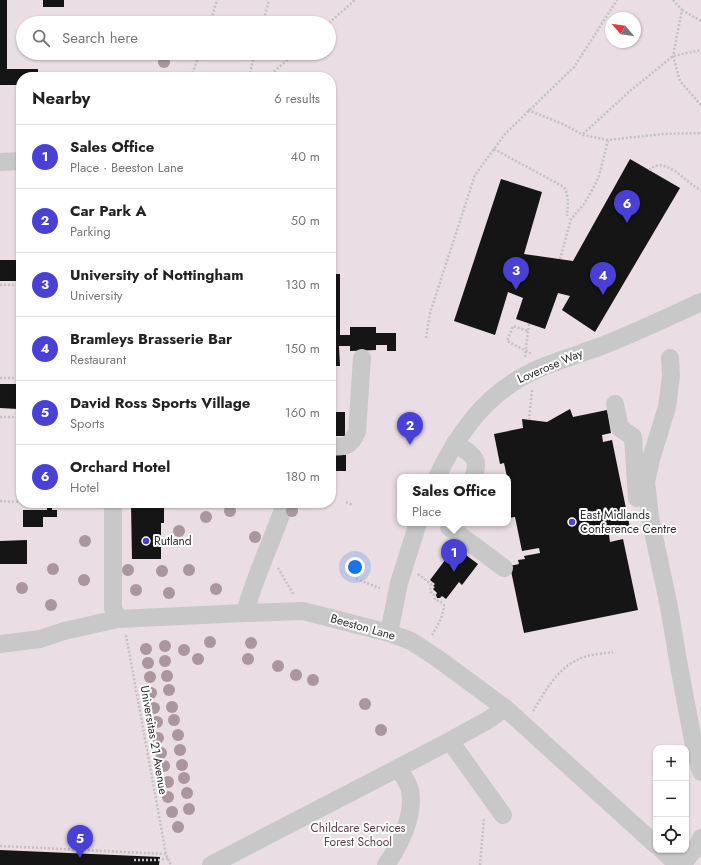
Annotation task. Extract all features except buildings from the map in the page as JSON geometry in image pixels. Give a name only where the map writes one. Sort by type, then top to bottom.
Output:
[{"type":"street","points":[[0,162],[16,161]]},
{"type":"street","name":"Loverose Way","points":[[438,474],[455,443],[478,412],[495,395],[517,380],[554,364],[626,337],[701,302]]},
{"type":"street","points":[[336,447],[340,447],[352,442],[357,432],[362,358]]},
{"type":"street","points":[[670,358],[671,376],[667,407],[651,459],[646,482],[650,517],[669,607],[694,746],[701,772]]},
{"type":"street","points":[[615,404],[620,428],[632,437],[638,513],[644,542],[657,548]]},
{"type":"street","points":[[455,443],[469,452],[476,460],[477,468],[474,474]]},
{"type":"street","points":[[113,508],[113,608],[118,619]]},
{"type":"street","points":[[245,612],[249,596],[283,508]]},
{"type":"street","points":[[389,633],[398,583],[417,526]]},
{"type":"street","points":[[451,526],[504,568]]},
{"type":"street","name":"Beeston Lane","points":[[0,644],[40,638],[118,619],[245,612],[304,611],[389,633],[411,641],[505,708],[653,842]]},
{"type":"street","points":[[212,865],[450,741],[488,720],[505,708]]},
{"type":"street","points":[[450,741],[503,815]]},
{"type":"street","points":[[386,865],[400,839],[411,808],[410,789],[398,768]]},
{"type":"street","points":[[682,865],[699,843],[701,838]]},
{"type":"street","points":[[665,853],[678,865]]},
{"type":"path","points":[[212,16],[217,0]]},
{"type":"path","points":[[265,16],[269,0]]},
{"type":"path","points":[[336,17],[355,0]]},
{"type":"path","points":[[426,338],[430,313],[475,174],[504,134],[528,110],[553,89],[574,67],[617,0]]},
{"type":"path","points":[[673,0],[682,10],[701,20]]},
{"type":"path","points":[[682,10],[673,56],[680,81],[701,105]]},
{"type":"path","points":[[583,134],[630,91],[673,56],[701,50]]},
{"type":"path","points":[[193,72],[197,60]]},
{"type":"path","points":[[250,72],[253,60]]},
{"type":"path","points":[[274,72],[287,60]]},
{"type":"path","points":[[528,110],[583,134],[608,140],[662,134],[701,133]]},
{"type":"path","points":[[560,259],[571,219],[584,204],[599,176],[608,140]]},
{"type":"path","points":[[494,149],[564,187],[567,193],[567,216]]},
{"type":"path","points":[[650,170],[653,166],[666,166],[694,187],[701,190]]},
{"type":"path","points":[[0,285],[16,285]]},
{"type":"path","points":[[524,362],[529,324]]},
{"type":"path","points":[[528,331],[513,326],[507,341],[554,364]]},
{"type":"path","points":[[0,378],[16,378]]},
{"type":"path","points":[[529,420],[531,398]]},
{"type":"path","points":[[0,417],[16,417]]},
{"type":"path","points":[[0,501],[16,502]]},
{"type":"path","points":[[346,502],[353,505]]},
{"type":"path","points":[[268,550],[304,611]]},
{"type":"path","points":[[405,564],[431,584],[430,591],[434,595],[435,600],[440,601],[444,605],[439,624],[423,649]]},
{"type":"path","points":[[356,579],[396,595]]},
{"type":"path","name":"Universitas 21 Avenue","points":[[118,619],[126,635],[166,854],[171,865]]},
{"type":"path","points":[[525,726],[543,694],[556,677],[567,667],[576,660],[613,652]]},
{"type":"path","points":[[480,865],[487,793]]},
{"type":"path","points":[[0,846],[166,854]]},
{"type":"path","points":[[134,860],[160,860],[168,858]]},
{"type":"green space","name":"Childcare Services Forest School","points":[[0,0],[701,0],[701,865],[0,865]]},
{"type":"place","name":"Orchard Hotel","points":[[627,223]]},
{"type":"place","name":"University of Nottingham","points":[[516,290]]},
{"type":"place","name":"Bramleys Brasserie Bar","points":[[603,295]]},
{"type":"place","name":"Car Park A","points":[[410,445]]},
{"type":"place","name":"East Midlands Conference Centre","points":[[572,522]]},
{"type":"place","name":"Rutland","points":[[146,541]]},
{"type":"place","name":"Sales Office","points":[[454,572]]},
{"type":"place","name":"David Ross Sports Village","points":[[80,858]]}]
